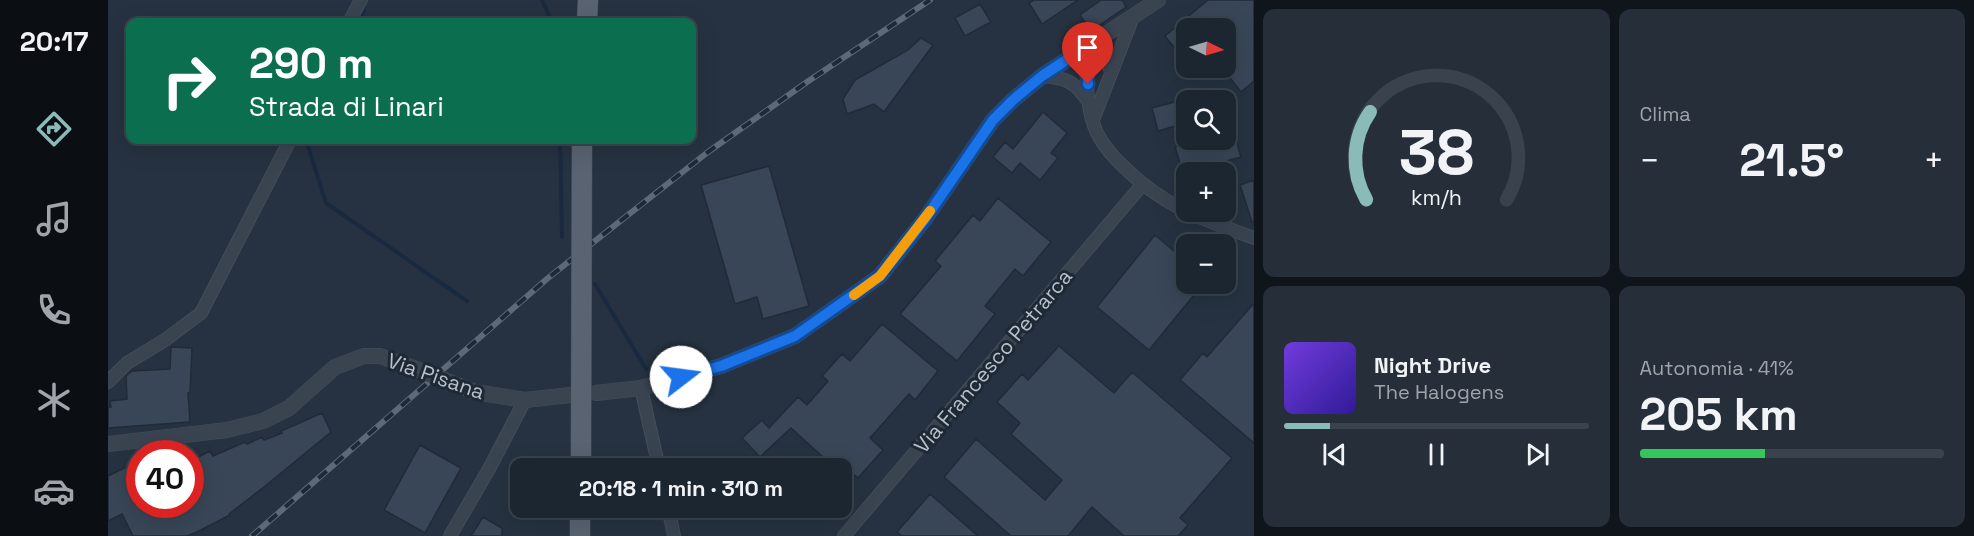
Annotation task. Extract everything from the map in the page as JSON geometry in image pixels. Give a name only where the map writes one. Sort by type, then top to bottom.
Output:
[{"type":"main road","points":[[577,18],[578,0]]},
{"type":"main road","points":[[587,18],[588,0]]},
{"type":"main road","points":[[580,458],[582,144]]},
{"type":"main road","points":[[580,518],[580,536]]},
{"type":"street","points":[[351,18],[361,0]]},
{"type":"street","points":[[596,393],[641,388],[721,366],[795,336],[880,276],[925,219],[993,120],[1013,100],[1042,76],[1158,0]]},
{"type":"street","points":[[1093,120],[1133,17]]},
{"type":"street","points":[[1086,47],[1103,55],[1108,61],[1111,72]]},
{"type":"street","points":[[1086,47],[1089,102],[1093,120],[1096,132],[1111,155],[1142,185],[1169,204],[1254,238]]},
{"type":"street","points":[[1042,76],[1057,78],[1076,85],[1089,102]]},
{"type":"street","points":[[108,382],[127,363],[165,340],[201,314],[288,144]]},
{"type":"street","name":"Via Francesco Petrarca","points":[[844,536],[1142,185]]},
{"type":"street","name":"Via Pisana","points":[[108,444],[226,430],[263,421],[289,408],[335,367],[364,356],[380,356],[475,392],[525,400],[571,395]]},
{"type":"street","points":[[641,388],[657,458]]},
{"type":"street","points":[[450,536],[525,400]]},
{"type":"street","points":[[670,518],[674,536]]},
{"type":"building","points":[[1034,0],[1078,0],[1042,24],[1029,3]]},
{"type":"building","points":[[1101,0],[1122,0],[1126,7],[1091,31],[1080,15]]},
{"type":"building","points":[[1208,0],[1254,0],[1254,81],[1241,92],[1230,78],[1236,78],[1236,18],[1186,18]]},
{"type":"building","points":[[980,4],[991,22],[965,36],[955,18]]},
{"type":"building","points":[[1176,27],[1176,50],[1165,36]]},
{"type":"building","points":[[921,38],[933,45],[884,112],[874,104],[847,114],[843,99],[855,80],[908,50]]},
{"type":"building","points":[[1176,102],[1176,126],[1158,131],[1152,108]]},
{"type":"building","points":[[1043,112],[1067,133],[1051,153],[1058,158],[1040,180],[1020,163],[1012,173],[993,157],[1005,142],[1013,149]]},
{"type":"building","points":[[1236,140],[1241,157],[1223,162],[1180,162],[1175,147],[1176,150],[1236,150]]},
{"type":"building","points":[[769,166],[809,306],[763,319],[757,297],[735,304],[701,185]]},
{"type":"building","points":[[1254,180],[1254,222],[1252,222],[1240,185]]},
{"type":"building","points":[[998,198],[1051,242],[1023,276],[1015,269],[985,306],[995,314],[957,361],[900,314],[941,266],[935,261],[973,215],[980,221]]},
{"type":"building","points":[[1155,235],[1176,253],[1176,294],[1195,294],[1149,350],[1097,307]]},
{"type":"building","points":[[1254,303],[1254,443],[1180,380],[1203,353],[1207,357]]},
{"type":"building","points":[[882,324],[938,371],[915,400],[909,394],[870,438],[883,450],[858,478],[852,473],[852,458],[824,458],[791,428],[760,457],[742,438],[762,420],[769,428],[798,397],[807,405],[828,381],[822,376],[842,354],[850,361]]},
{"type":"building","points":[[1059,346],[1114,393],[1132,372],[1232,458],[1180,518],[1188,525],[1178,536],[1124,536],[1092,507],[1068,536],[1011,536],[944,477],[976,439],[1045,500],[1062,480],[1011,434],[1020,423],[997,402],[1022,374],[1028,380]]},
{"type":"building","points":[[171,347],[192,348],[190,393],[188,393],[190,422],[108,428],[110,401],[127,399],[126,376],[132,371],[170,369]]},
{"type":"building","points":[[322,413],[331,432],[230,515],[187,536],[133,536],[122,514],[108,521],[108,476],[126,467],[126,518],[204,518],[204,454],[210,451],[213,456],[245,442],[247,444],[262,437],[264,440],[282,433],[281,431]]},
{"type":"building","points":[[420,445],[461,468],[425,533],[384,510]]},
{"type":"building","points":[[930,494],[978,536],[902,536],[897,532]]},
{"type":"building","points":[[483,517],[502,528],[502,536],[471,536]]},
{"type":"waterway","points":[[542,0],[550,18]]},
{"type":"waterway","points":[[361,18],[364,11],[363,4]]},
{"type":"waterway","points":[[307,144],[326,203],[467,301]]},
{"type":"waterway","points":[[560,144],[562,237]]},
{"type":"waterway","points":[[595,284],[646,369]]},
{"type":"railway","points":[[252,536],[548,278],[708,152],[807,82],[930,0]]},
{"type":"slow traffic","points":[[854,295],[880,276],[930,211]]},
{"type":"route","points":[[681,377],[721,366],[795,336],[880,276],[925,219],[993,120],[1042,76],[1086,47],[1088,84]]}]
